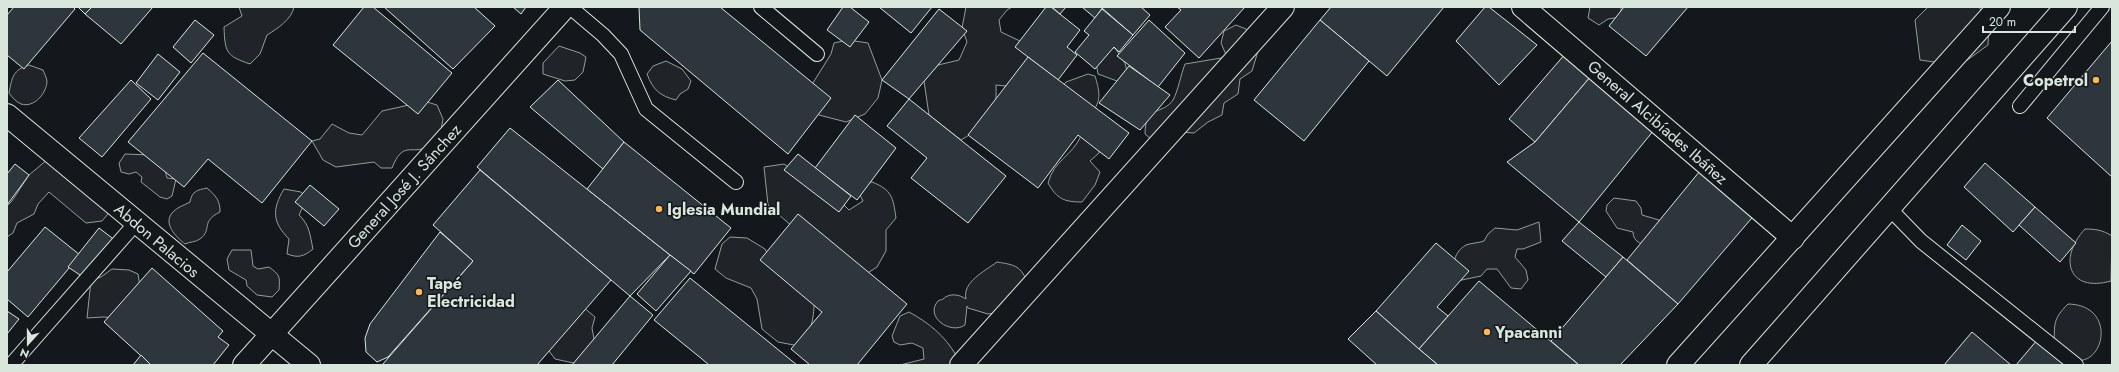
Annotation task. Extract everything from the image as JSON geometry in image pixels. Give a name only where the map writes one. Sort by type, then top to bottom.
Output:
[{"type":"main road","name":"General José J. Sánchez","points":[[244,365],[565,7]]},
{"type":"main road","points":[[961,365],[1283,7]]},
{"type":"main road","name":"General Alcibíades Ibáñez","points":[[1523,7],[1793,238]]},
{"type":"main road","points":[[1678,365],[1999,7]]},
{"type":"main road","points":[[1751,365],[2066,7]]},
{"type":"main road","name":"Abdon Palacios","points":[[7,115],[270,335],[309,365]]},
{"type":"lane","points":[[570,7],[620,54],[646,109],[736,182]]},
{"type":"lane","points":[[761,7],[817,54]]},
{"type":"lane","points":[[2020,106],[2102,7]]},
{"type":"lane","points":[[1889,208],[1921,241],[2076,365]]},
{"type":"lane","points":[[11,365],[136,223]]},
{"type":"shaded area","points":[[239,7],[294,7],[287,20],[267,35],[260,54],[250,64],[231,55],[226,48],[224,27],[242,16]]},
{"type":"shaded area","points":[[966,7],[1012,7],[1007,10],[999,20],[1001,32],[1020,41],[1030,58],[1021,79],[1005,86],[996,85],[995,107],[990,120],[961,140],[929,115],[924,81],[938,65],[959,60],[967,42],[962,28]]},
{"type":"shaded area","points":[[1590,7],[1621,7],[1621,17],[1608,19],[1599,25],[1588,18]]},
{"type":"shaded area","points":[[1928,7],[1979,7],[1989,24],[1988,45],[1966,61],[1941,63],[1920,60],[1915,20]]},
{"type":"shaded area","points":[[1236,25],[1246,29],[1258,51],[1252,71],[1240,79],[1238,94],[1224,103],[1222,115],[1208,122],[1194,133],[1180,132],[1165,121],[1157,139],[1151,139],[1145,134],[1148,119],[1151,114],[1169,105],[1173,100],[1185,64],[1227,57],[1221,43],[1224,31]]},
{"type":"shaded area","points":[[848,40],[868,43],[882,80],[878,98],[865,114],[846,122],[819,115],[811,86],[831,54],[834,43]]},
{"type":"shaded area","points":[[559,46],[580,53],[586,57],[583,72],[575,80],[565,81],[543,74],[543,63]]},
{"type":"shaded area","points":[[1115,48],[1125,63],[1127,71],[1117,81],[1098,74],[1095,57],[1106,49]]},
{"type":"shaded area","points":[[666,61],[682,69],[691,81],[688,89],[680,94],[676,100],[658,92],[647,74],[653,66]]},
{"type":"shaded area","points":[[29,65],[43,70],[47,82],[42,95],[35,102],[26,105],[17,102],[9,93],[11,83],[16,72]]},
{"type":"shaded area","points":[[1088,74],[1095,76],[1099,94],[1098,103],[1093,111],[1062,87],[1066,82]]},
{"type":"shaded area","points":[[417,99],[437,105],[443,119],[440,136],[428,147],[404,151],[396,159],[392,168],[381,168],[374,162],[336,167],[323,160],[312,141],[320,139],[332,124],[349,133],[362,135],[382,111],[409,105]]},
{"type":"shaded area","points":[[1081,136],[1099,139],[1099,153],[1090,161],[1100,172],[1095,185],[1082,202],[1066,200],[1058,196],[1048,183],[1054,169],[1073,149]]},
{"type":"shaded area","points":[[125,154],[150,155],[164,166],[167,178],[176,179],[172,196],[167,199],[160,197],[141,182],[142,177],[136,172],[129,174],[121,172],[119,163]]},
{"type":"shaded area","points":[[48,159],[112,209],[102,221],[86,223],[49,192],[38,204],[34,214],[17,223],[13,233],[7,237],[7,206],[29,175]]},
{"type":"shaded area","points":[[784,164],[842,203],[849,210],[863,201],[858,191],[862,185],[872,182],[888,191],[894,205],[896,218],[886,230],[886,251],[877,267],[863,276],[803,236],[768,205],[764,167]]},
{"type":"shaded area","points":[[207,188],[217,198],[220,212],[210,219],[206,232],[200,239],[185,244],[174,234],[169,221],[170,216],[177,209],[190,202],[194,193],[200,189]]},
{"type":"shaded area","points":[[284,189],[301,192],[307,198],[299,215],[307,227],[313,249],[300,256],[287,254],[289,239],[279,227],[277,221],[277,203]]},
{"type":"shaded area","points":[[1614,198],[1636,201],[1641,208],[1642,215],[1659,220],[1660,238],[1652,247],[1637,241],[1633,236],[1633,232],[1617,228],[1606,211],[1607,205]]},
{"type":"shaded area","points":[[1539,222],[1541,242],[1523,249],[1517,249],[1515,257],[1526,270],[1528,280],[1521,289],[1511,288],[1497,269],[1487,269],[1481,276],[1457,281],[1454,271],[1454,261],[1461,248],[1468,244],[1484,241],[1488,234],[1495,228],[1517,230]]},
{"type":"shaded area","points":[[2085,229],[2099,230],[2112,236],[2111,281],[2096,283],[2085,282],[2077,277],[2072,270],[2070,261],[2072,251],[2077,240]]},
{"type":"shaded area","points":[[730,237],[747,238],[765,249],[775,267],[815,293],[811,327],[799,346],[778,342],[762,329],[757,299],[751,288],[726,278],[715,269],[722,244]]},
{"type":"shaded area","points":[[232,250],[251,250],[253,266],[258,269],[269,267],[277,274],[279,279],[279,290],[272,297],[257,295],[247,286],[246,280],[229,270],[227,259]]},
{"type":"shaded area","points":[[997,262],[1017,267],[1023,273],[1028,284],[1009,311],[988,314],[968,308],[967,306],[965,325],[953,328],[941,323],[934,313],[938,301],[951,295],[957,295],[966,299],[967,287],[971,282]]},
{"type":"shaded area","points":[[112,269],[129,270],[138,274],[141,293],[116,318],[87,318],[91,280],[101,277]]},
{"type":"shaded area","points":[[2068,304],[2084,307],[2095,315],[2100,325],[2101,336],[2098,347],[2092,356],[2082,360],[2069,358],[2054,345],[2055,323],[2059,314]]},
{"type":"shaded area","points":[[583,307],[595,317],[592,328],[596,350],[578,364],[555,359],[549,351]]},
{"type":"shaded area","points":[[909,312],[929,325],[946,341],[956,355],[951,365],[900,365],[924,359],[923,348],[912,343],[900,345],[894,342],[892,336],[900,316]]},
{"type":"building","points":[[14,7],[73,7],[75,9],[24,69],[7,55],[7,15]]},
{"type":"building","points":[[78,7],[92,7],[85,14]]},
{"type":"building","points":[[92,7],[153,7],[121,44],[85,14]]},
{"type":"building","points":[[364,7],[373,7],[452,73],[418,114],[333,45]]},
{"type":"building","points":[[384,7],[474,7],[495,26],[453,69]]},
{"type":"building","points":[[513,7],[526,7],[521,14]]},
{"type":"building","points":[[639,7],[720,7],[831,98],[788,154],[640,30]]},
{"type":"building","points":[[843,7],[850,7],[869,22],[850,47],[827,30]]},
{"type":"building","points":[[879,7],[932,7],[911,33]]},
{"type":"building","points":[[1046,7],[1051,7],[1080,30],[1067,47],[1077,55],[1058,80],[1015,47]]},
{"type":"building","points":[[1052,7],[1066,7],[1060,14]]},
{"type":"building","points":[[1082,7],[1103,7],[1095,18]]},
{"type":"building","points":[[1141,7],[1150,15],[1133,35],[1102,8]]},
{"type":"building","points":[[1177,7],[1245,7],[1199,58],[1165,27],[1181,10]]},
{"type":"building","points":[[1331,7],[1444,7],[1387,76],[1320,20]]},
{"type":"building","points":[[1485,7],[1489,7],[1537,45],[1499,85],[1456,41]]},
{"type":"building","points":[[1624,7],[1688,7],[1646,56],[1609,26]]},
{"type":"building","points":[[939,9],[967,31],[909,99],[882,80]]},
{"type":"building","points":[[1102,9],[1133,35],[1119,52],[1114,47],[1095,69],[1075,52],[1089,35],[1084,31]]},
{"type":"building","points":[[195,20],[214,35],[191,63],[173,47]]},
{"type":"building","points":[[1149,20],[1185,53],[1158,87],[1117,56]]},
{"type":"building","points":[[1320,20],[1369,61],[1304,141],[1254,100]]},
{"type":"building","name":"Copetrol","points":[[2112,41],[2112,177],[2047,118]]},
{"type":"building","points":[[203,53],[312,141],[262,203],[208,159],[184,187],[128,142]]},
{"type":"building","points":[[1566,53],[1591,76],[1535,142],[1509,119]]},
{"type":"building","points":[[158,54],[180,72],[158,100],[136,83]]},
{"type":"building","points":[[1028,57],[1129,133],[1109,159],[1078,135],[1038,188],[968,135]]},
{"type":"building","points":[[1129,66],[1170,95],[1140,130],[1099,103]]},
{"type":"building","points":[[1591,76],[1654,130],[1579,222],[1507,162],[1535,142]]},
{"type":"building","points":[[131,80],[151,99],[102,157],[79,138]]},
{"type":"building","points":[[558,80],[624,142],[603,169],[530,107]]},
{"type":"building","points":[[909,99],[1006,176],[968,223],[911,178],[927,158],[887,126]]},
{"type":"building","points":[[855,115],[896,148],[857,200],[815,168]]},
{"type":"building","points":[[510,128],[670,255],[630,296],[477,167]]},
{"type":"building","name":"Iglesia Mundial","points":[[624,142],[731,228],[694,274],[587,189]]},
{"type":"building","points":[[798,154],[851,196],[839,212],[784,170]]},
{"type":"building","points":[[1985,163],[2035,207],[2013,232],[1964,187]]},
{"type":"building","points":[[15,164],[29,175],[7,205],[7,174]]},
{"type":"building","points":[[1704,166],[1757,212],[1678,304],[1627,260]]},
{"type":"building","points":[[480,170],[611,280],[537,365],[382,365],[473,261],[433,225]]},
{"type":"building","points":[[310,185],[339,209],[324,226],[295,202]]},
{"type":"building","points":[[2035,207],[2076,243],[2060,262],[2019,225]]},
{"type":"building","points":[[798,214],[907,304],[857,365],[810,365],[791,349],[822,312],[760,260]]},
{"type":"building","points":[[1579,222],[1623,257],[1606,277],[1562,241]]},
{"type":"building","points":[[1962,225],[1981,241],[1966,260],[1947,245]]},
{"type":"building","points":[[45,227],[80,255],[28,317],[7,299],[7,272]]},
{"type":"building","points":[[99,228],[116,241],[83,277],[68,267]]},
{"type":"building","name":"Tapé Electricidad","points":[[440,232],[473,261],[388,357],[377,362],[366,352],[365,338],[370,324]]},
{"type":"building","points":[[1436,243],[1469,271],[1437,307],[1448,316],[1419,349],[1376,311]]},
{"type":"building","points":[[670,255],[691,271],[656,311],[637,294]]},
{"type":"building","points":[[1623,257],[1678,304],[1620,365],[1579,365],[1551,341]]},
{"type":"building","points":[[152,268],[223,331],[218,337],[229,345],[213,365],[151,365],[104,322]]},
{"type":"building","points":[[690,278],[797,365],[709,365],[654,320]]},
{"type":"building","name":"Ypacanni","points":[[1479,281],[1579,365],[1438,365],[1419,349]]},
{"type":"building","points":[[630,296],[653,315],[612,365],[572,365]]},
{"type":"building","points":[[7,311],[19,319],[7,334]]},
{"type":"building","points":[[1376,311],[1438,365],[1377,365],[1348,339]]},
{"type":"building","points":[[1972,332],[2011,365],[1944,365]]},
{"type":"building","points":[[2038,339],[2067,365],[2016,365]]},
{"type":"building","points":[[141,355],[151,365],[133,365]]},
{"type":"place","name":"Copetrol","points":[[2096,80]]},
{"type":"place","name":"Iglesia Mundial","points":[[659,209]]},
{"type":"place","name":"Tapé Electricidad","points":[[419,292]]},
{"type":"place","name":"Ypacanni","points":[[1487,332]]}]
